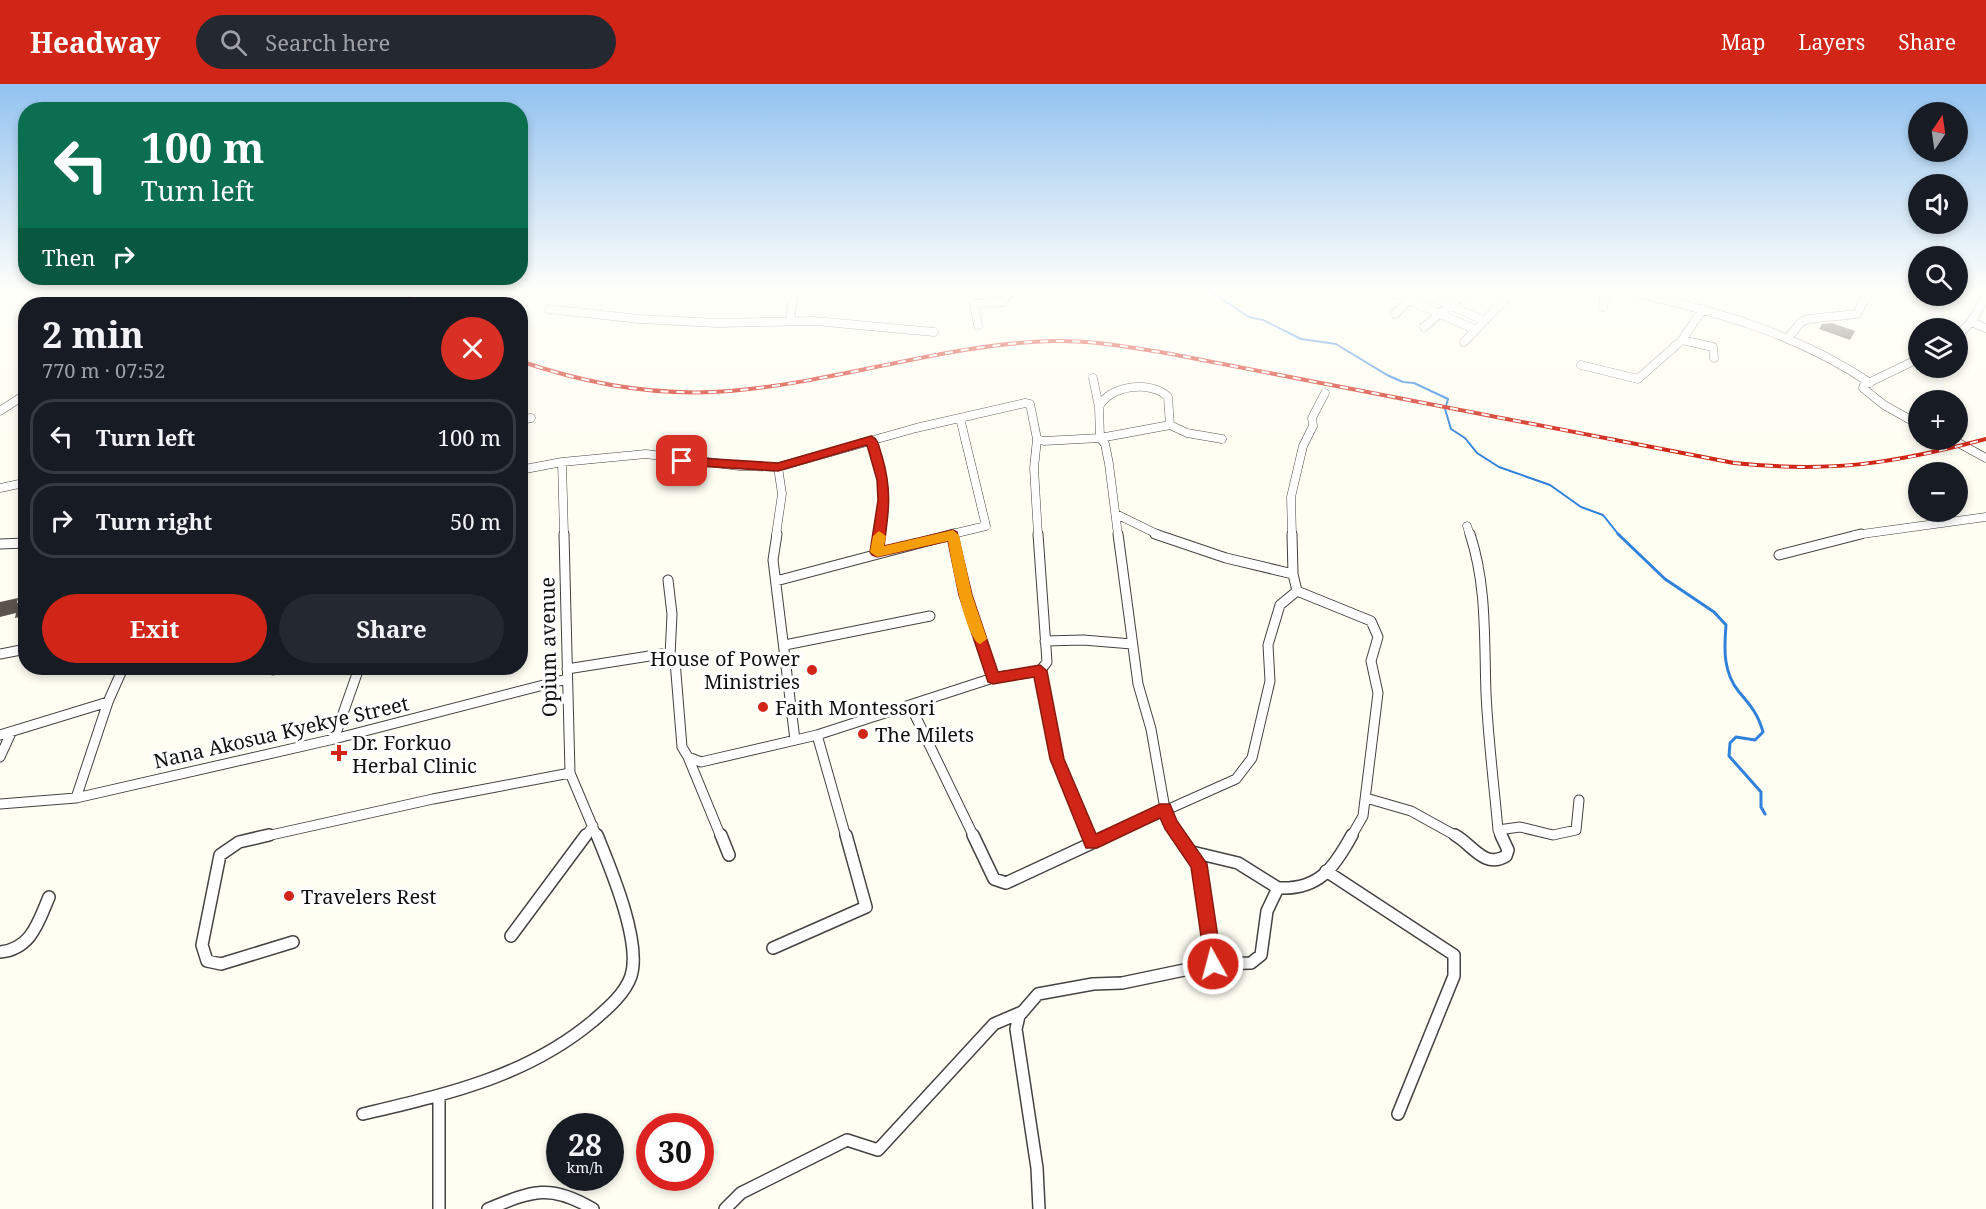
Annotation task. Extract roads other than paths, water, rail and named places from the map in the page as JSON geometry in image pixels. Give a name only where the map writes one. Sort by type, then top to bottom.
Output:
[{"type":"street","points":[[1581,365],[1638,379],[1679,342]]},
{"type":"street","points":[[1695,342],[1713,346],[1714,358]]},
{"type":"street","points":[[1800,342],[1849,367],[1870,383]]},
{"type":"street","points":[[1908,364],[1864,385],[1866,393],[1908,418]]},
{"type":"street","points":[[1093,378],[1099,407],[1100,438],[1108,454],[1138,684],[1151,729],[1165,809],[1179,838],[1192,852],[1202,876],[1213,964]]},
{"type":"street","points":[[1099,407],[1103,398],[1111,393],[1133,389],[1160,390],[1168,397],[1170,425]]},
{"type":"street","points":[[1297,591],[1293,574],[1291,497],[1303,446],[1313,426],[1312,418],[1326,393]]},
{"type":"street","points":[[0,411],[18,399]]},
{"type":"street","points":[[528,468],[562,462],[646,454],[662,455],[682,461],[778,467],[871,440],[1016,403],[1030,404],[1037,439],[1034,468],[1047,662],[1040,671],[993,678],[911,707],[817,735],[701,762],[688,757]]},
{"type":"street","points":[[776,581],[877,552],[983,528],[987,524],[960,418]]},
{"type":"street","points":[[1037,439],[1100,438],[1170,425],[1187,433],[1222,438]]},
{"type":"street","points":[[871,440],[883,480],[885,500],[877,552]]},
{"type":"street","points":[[1968,448],[1986,458]]},
{"type":"street","name":"Opium avenue","points":[[363,1114],[439,1096],[513,1072],[569,1041],[612,1005],[631,975],[633,950],[616,881],[570,773],[562,462]]},
{"type":"street","points":[[778,467],[782,494],[773,560],[795,740]]},
{"type":"street","points":[[0,488],[18,484]]},
{"type":"street","points":[[1116,514],[1137,525],[1211,552],[1293,574]]},
{"type":"street","points":[[1779,555],[1867,532],[1884,532],[1986,517]]},
{"type":"street","points":[[1366,798],[1411,811],[1462,839],[1484,859],[1499,860],[1506,856],[1508,850],[1498,830],[1486,695],[1484,599],[1478,559],[1467,526]]},
{"type":"street","points":[[953,535],[966,595],[993,678]]},
{"type":"street","points":[[0,544],[18,543]]},
{"type":"street","points":[[668,580],[672,614],[670,656],[675,661],[682,747],[729,855]]},
{"type":"street","points":[[1192,852],[1238,862],[1254,868],[1278,888],[1296,889],[1321,879],[1341,855],[1364,816],[1378,693],[1371,661],[1378,637],[1371,621],[1297,591]]},
{"type":"street","points":[[911,707],[993,879],[1006,883],[1165,809],[1203,795],[1236,779],[1251,758],[1270,681],[1268,645],[1280,605],[1297,591]]},
{"type":"street","points":[[785,645],[930,616]]},
{"type":"street","points":[[1045,641],[1077,640],[1132,644]]},
{"type":"street","points":[[0,654],[18,651]]},
{"type":"street","name":"Nana Akosua Kyekye Street","points":[[0,804],[76,798],[334,740],[567,674],[662,654],[670,656]]},
{"type":"street","points":[[1040,671],[1057,759],[1092,843]]},
{"type":"street","points":[[76,798],[108,702],[120,675]]},
{"type":"street","points":[[334,740],[356,675]]},
{"type":"street","points":[[0,757],[5,734],[108,702]]},
{"type":"street","points":[[772,948],[866,907],[817,735]]},
{"type":"street","points":[[292,942],[221,964],[207,961],[202,945],[217,861],[228,848],[239,842],[433,799],[570,773]]},
{"type":"street","points":[[1498,830],[1520,827],[1552,835],[1571,833],[1578,825],[1579,800]]},
{"type":"street","points":[[511,936],[593,826]]},
{"type":"street","points":[[1326,871],[1454,955],[1454,976],[1398,1114]]},
{"type":"street","points":[[1039,1209],[1037,1168],[1016,1029],[1022,1012],[1038,994],[1093,984],[1122,983],[1213,964],[1251,963],[1258,959],[1263,948],[1267,903],[1278,888]]},
{"type":"street","points":[[0,952],[12,952],[26,944],[49,897]]},
{"type":"street","points":[[725,1209],[741,1193],[847,1140],[878,1150],[994,1024],[1022,1012]]},
{"type":"street","points":[[439,1096],[439,1209]]},
{"type":"street","points":[[488,1209],[532,1191],[554,1190],[572,1195],[592,1209]]},
{"type":"waterway","points":[[1326,342],[1336,344],[1387,375],[1403,382],[1414,383],[1448,399],[1445,409],[1451,429],[1465,438],[1477,453],[1499,467],[1550,485],[1581,507],[1603,515],[1619,535]]},
{"type":"waterway","points":[[1619,535],[1665,579],[1714,612],[1726,625],[1727,669],[1739,692],[1754,710],[1763,732],[1755,740],[1736,737],[1730,743],[1729,756],[1761,792],[1761,807],[1765,814]]},
{"type":"railway","points":[[528,364],[623,387],[676,392],[730,391],[811,380],[972,349],[1032,342]]},
{"type":"railway","points":[[1088,342],[1166,353],[1734,463],[1801,467],[1861,464],[1921,455],[1986,439]]},
{"type":"place","name":"House of Power Ministries","points":[[812,670]]},
{"type":"place","name":"Faith Montessori","points":[[763,707]]},
{"type":"place","name":"The Milets","points":[[863,734]]},
{"type":"place","name":"Dr. Forkuo Herbal Clinic","points":[[339,753]]},
{"type":"place","name":"Travelers Rest","points":[[289,896]]}]
